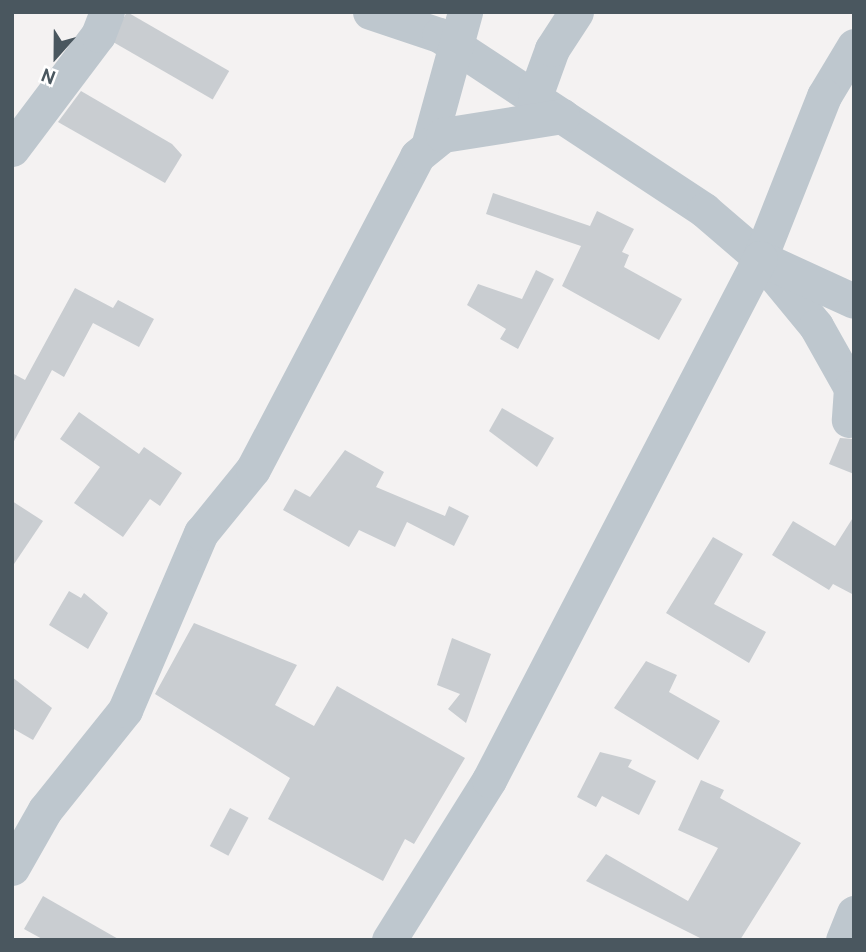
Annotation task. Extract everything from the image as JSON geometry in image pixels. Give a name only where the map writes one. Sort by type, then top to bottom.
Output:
[{"type":"street","points":[[12,149],[98,35],[107,12]]},
{"type":"street","points":[[370,12],[459,28],[549,106],[705,210],[760,258],[816,326],[851,388],[849,420]]},
{"type":"street","points":[[549,106],[551,49],[576,12]]},
{"type":"street","points":[[12,868],[45,810],[125,710],[201,533],[253,469],[429,143],[459,28]]},
{"type":"street","points":[[388,940],[489,779],[760,258],[824,96],[854,46]]},
{"type":"street","points":[[429,143],[549,106]]},
{"type":"street","points":[[760,258],[854,301]]},
{"type":"street","points":[[843,940],[854,913]]},
{"type":"building","points":[[127,12],[229,71],[213,100],[110,41]]},
{"type":"building","points":[[81,91],[172,144],[182,155],[165,183],[58,122]]},
{"type":"building","points":[[493,193],[590,226],[597,211],[634,229],[622,252],[629,255],[624,267],[682,299],[659,340],[562,286],[581,246],[486,214]]},
{"type":"building","points":[[536,270],[554,279],[518,349],[500,339],[506,329],[467,305],[478,284],[522,299]]},
{"type":"building","points":[[75,288],[113,308],[118,300],[154,319],[139,347],[93,323],[64,377],[52,370],[12,445],[12,373],[25,380]]},
{"type":"building","points":[[502,408],[554,438],[537,467],[489,431]]},
{"type":"building","points":[[79,412],[139,454],[144,447],[182,473],[160,506],[150,499],[123,537],[74,503],[100,467],[60,439]]},
{"type":"building","points":[[840,438],[854,439],[854,474],[829,464]]},
{"type":"building","points":[[345,450],[384,472],[376,487],[445,516],[449,506],[469,516],[454,546],[407,522],[395,547],[359,530],[349,547],[283,510],[295,489],[310,497]]},
{"type":"building","points":[[12,501],[43,521],[12,567]]},
{"type":"building","points":[[854,516],[854,595],[833,584],[829,590],[772,555],[793,521],[835,546]]},
{"type":"building","points":[[713,537],[743,554],[714,604],[766,632],[749,663],[666,613]]},
{"type":"building","points":[[69,591],[81,598],[84,593],[108,613],[88,649],[49,625]]},
{"type":"building","points":[[194,623],[297,665],[275,705],[314,726],[337,686],[465,758],[414,844],[405,839],[383,881],[268,819],[290,778],[155,694]]},
{"type":"building","points":[[452,638],[491,654],[466,723],[448,709],[460,694],[437,685]]},
{"type":"building","points":[[646,661],[677,675],[669,692],[720,721],[698,760],[614,708]]},
{"type":"building","points":[[12,677],[52,708],[33,740],[12,728]]},
{"type":"building","points":[[600,752],[632,760],[628,767],[656,781],[639,815],[602,796],[596,807],[577,797]]},
{"type":"building","points":[[701,780],[724,790],[720,798],[801,843],[740,940],[704,940],[586,881],[606,854],[688,901],[718,848],[678,830]]},
{"type":"building","points":[[230,808],[249,818],[228,856],[210,846]]},
{"type":"building","points":[[43,896],[120,940],[44,940],[24,929]]}]
